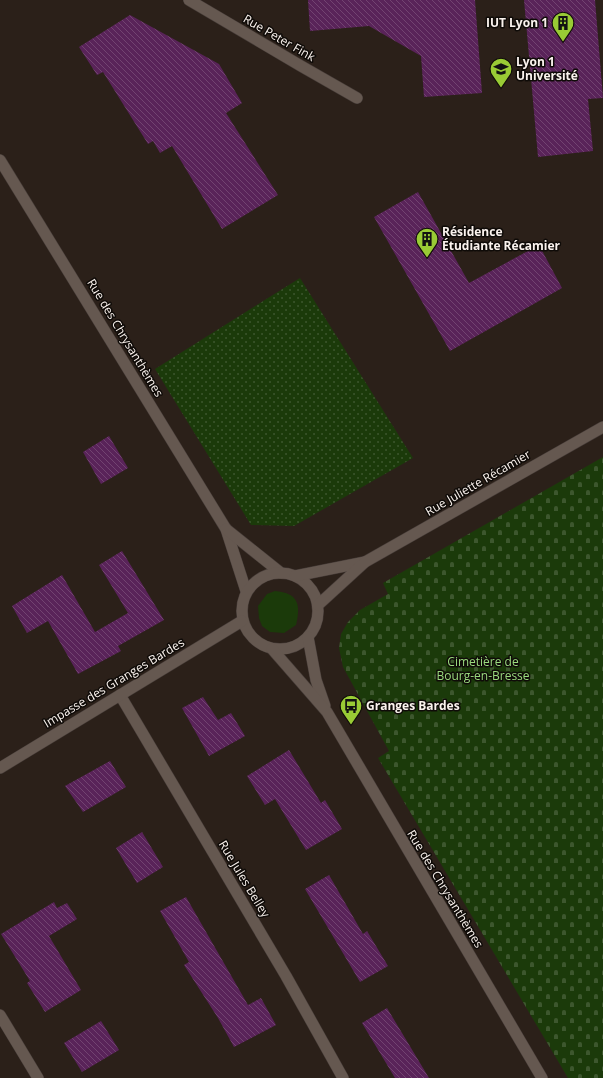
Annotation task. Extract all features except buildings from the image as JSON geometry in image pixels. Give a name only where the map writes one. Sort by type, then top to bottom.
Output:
[{"type":"street","name":"Rue Peter Fink","points":[[189,0],[357,98]]},
{"type":"street","name":"Rue des Chrysanthèmes","points":[[0,160],[226,529],[246,591]]},
{"type":"street","name":"Rue Juliette Récamier","points":[[318,605],[365,562],[603,427]]},
{"type":"street","name":"Rue des Chrysanthèmes","points":[[226,529],[281,573]]},
{"type":"street","name":"Rue Juliette Récamier","points":[[295,576],[365,562]]},
{"type":"street","points":[[281,573],[295,576],[310,588],[318,605],[318,616],[315,628],[308,637],[296,646],[282,650],[272,649],[262,645],[250,636],[242,621],[241,606],[246,591],[261,578],[281,573]]},
{"type":"street","name":"Impasse des Granges Bardes","points":[[0,768],[242,621]]},
{"type":"street","name":"Rue des Chrysanthèmes","points":[[308,637],[316,680],[327,712]]},
{"type":"street","name":"Rue des Chrysanthèmes","points":[[272,649],[327,712],[542,1078]]},
{"type":"street","name":"Rue Jules Belley","points":[[120,695],[286,976],[343,1078]]},
{"type":"street","points":[[0,1015],[38,1078]]},
{"type":"green space","points":[[300,278],[413,458],[294,526],[251,525],[155,369]]},
{"type":"green space","name":"Cimetière de Bourg-en-Bresse","points":[[603,457],[603,1078],[568,1078],[378,758],[389,751],[343,667],[339,648],[341,634],[348,622],[360,610],[388,594],[383,583]]},
{"type":"green space","points":[[275,591],[289,594],[296,601],[298,606],[296,625],[284,633],[270,632],[262,626],[259,618],[258,606],[267,594]]},
{"type":"place","name":"IUT Lyon 1","points":[[563,42]]},
{"type":"place","name":"Lyon 1 Université","points":[[501,88]]},
{"type":"place","name":"Résidence Étudiante Récamier","points":[[427,258]]},
{"type":"place","name":"Granges Bardes","points":[[351,726]]}]
